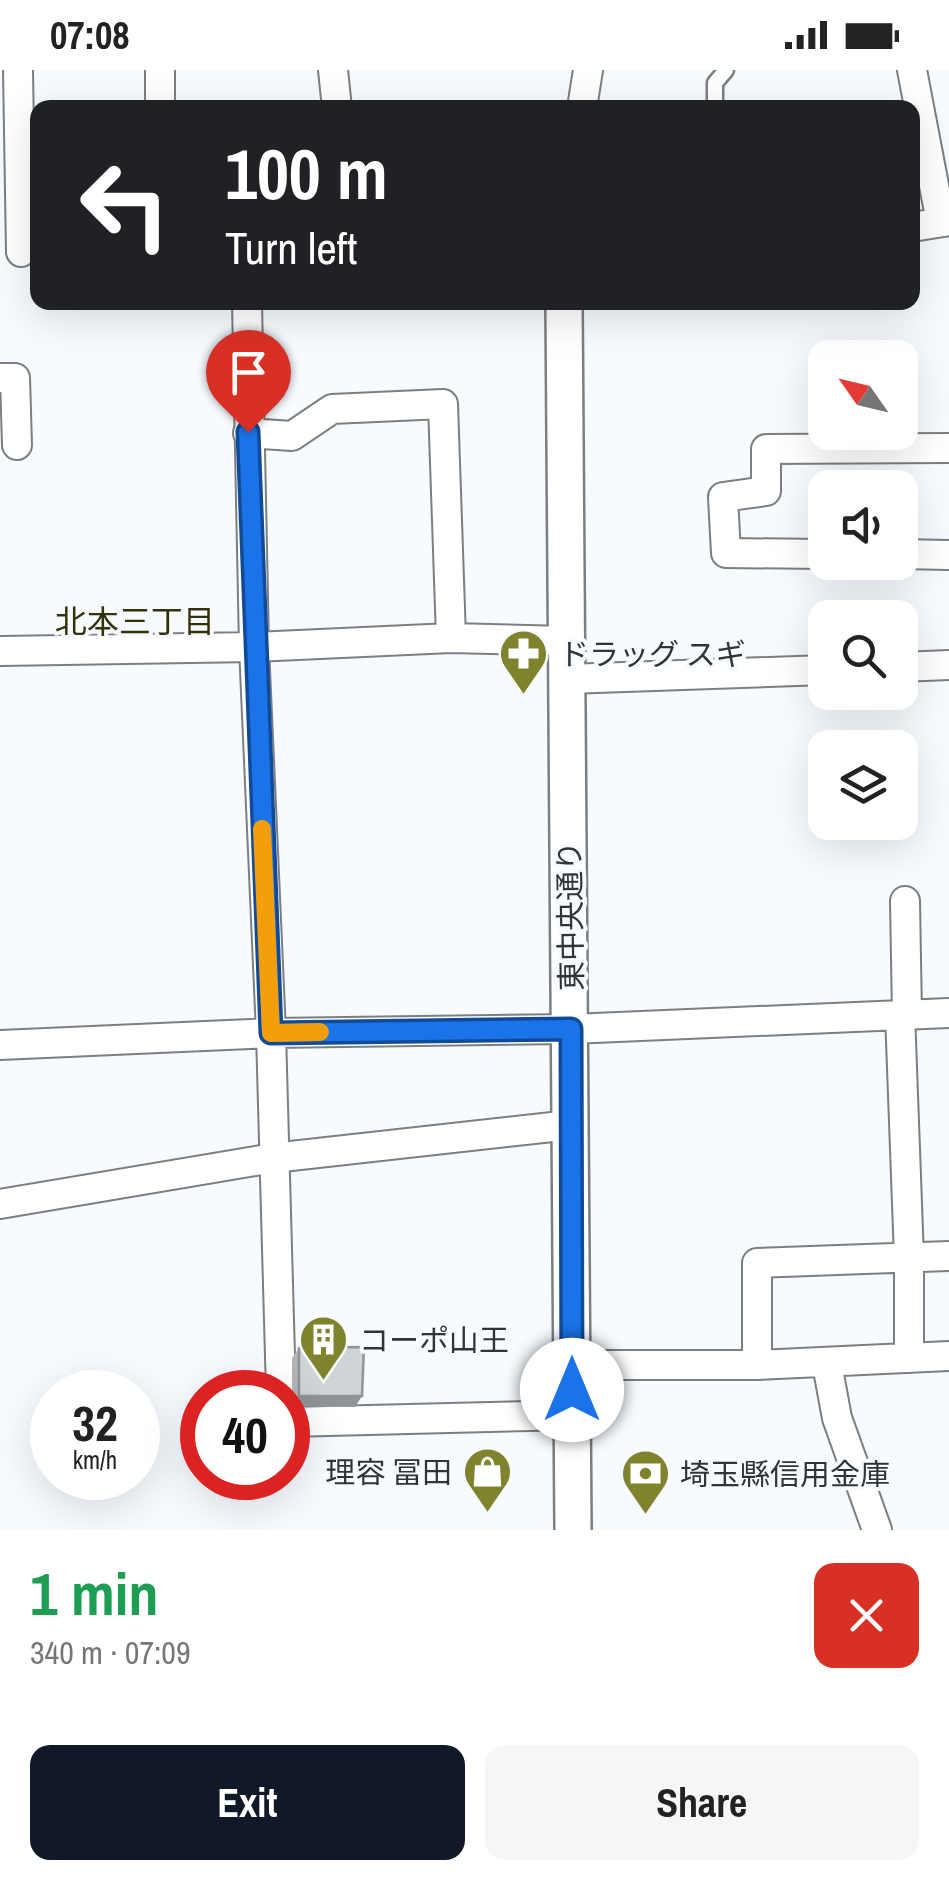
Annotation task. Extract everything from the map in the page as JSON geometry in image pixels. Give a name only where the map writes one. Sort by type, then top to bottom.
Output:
[{"type":"street","points":[[18,70],[20,252]]},
{"type":"street","points":[[160,70],[160,100]]},
{"type":"street","points":[[333,70],[336,100]]},
{"type":"street","points":[[583,100],[588,70]]},
{"type":"street","points":[[912,70],[919,100]]},
{"type":"street","points":[[920,107],[945,221],[920,226]]},
{"type":"street","points":[[247,310],[254,647],[280,1370]]},
{"type":"street","name":"東中央通り","points":[[564,310],[573,1530]]},
{"type":"street","points":[[0,378],[15,378],[17,445]]},
{"type":"street","points":[[248,432],[292,436],[332,408],[443,404],[450,638]]},
{"type":"street","points":[[808,554],[726,553],[724,497],[766,490],[766,449],[949,448]]},
{"type":"street","points":[[918,554],[949,555]]},
{"type":"street","points":[[0,651],[254,647],[450,638],[566,642]]},
{"type":"street","points":[[918,666],[949,665]]},
{"type":"street","points":[[567,680],[808,671]]},
{"type":"street","points":[[905,901],[909,1358]]},
{"type":"street","points":[[0,1045],[271,1033],[571,1029],[949,1013]]},
{"type":"street","points":[[0,1204],[273,1158],[570,1125]]},
{"type":"street","points":[[757,1366],[757,1263],[949,1256]]},
{"type":"street","points":[[572,1364],[757,1366],[949,1356]]},
{"type":"street","points":[[827,1364],[837,1418],[877,1530]]},
{"type":"street","points":[[310,1421],[572,1415]]},
{"type":"lane","points":[[716,100],[715,84],[726,70]]},
{"type":"building","name":"コーポ山王","points":[[364,1347],[362,1396],[310,1396],[310,1370],[299,1370],[299,1348]]},
{"type":"slow traffic","points":[[262,829],[271,1033],[320,1032]]},
{"type":"place","name":"ドラッグ スギ","points":[[524,696]]},
{"type":"place","name":"コーポ山王","points":[[324,1382]]},
{"type":"place","name":"理容 冨田","points":[[487,1514]]},
{"type":"place","name":"埼玉縣信用金庫","points":[[645,1516]]},
{"type":"district","name":"北本三丁目","points":[[135,621]]},
{"type":"route","points":[[248,432],[271,1033],[571,1029],[572,1390]]}]
